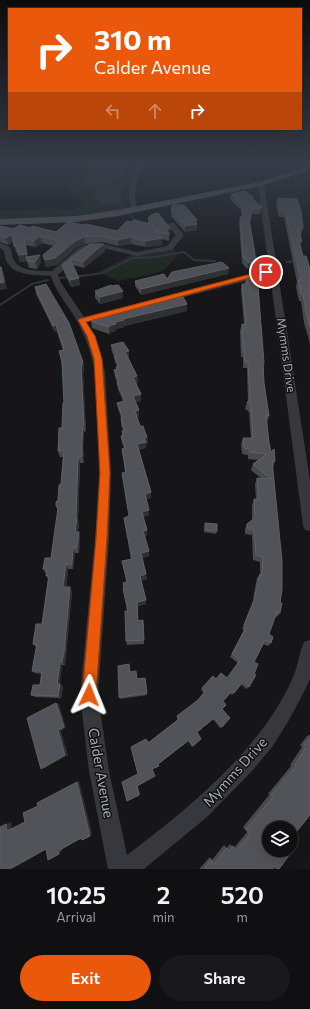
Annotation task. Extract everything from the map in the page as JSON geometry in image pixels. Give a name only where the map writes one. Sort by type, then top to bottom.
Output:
[{"type":"main road","points":[[0,222],[76,219],[166,204]]},
{"type":"street","points":[[132,204],[135,210]]},
{"type":"street","name":"Mymms Drive","points":[[265,204],[310,525]]},
{"type":"street","points":[[0,245],[7,249],[11,264],[15,268],[54,274],[80,251],[88,248],[103,246],[137,254],[169,248],[180,235],[171,225]]},
{"type":"street","points":[[82,320],[274,271]]},
{"type":"street","name":"Calder Avenue","points":[[54,274],[57,283],[91,336],[98,359],[105,473],[102,539],[89,695],[99,771],[119,869]]},
{"type":"street","name":"Mymms Drive","points":[[126,869],[201,810],[242,768],[278,723],[307,673],[310,648]]},
{"type":"shaded area","points":[[83,204],[129,204],[128,208],[123,210],[84,216],[0,220],[0,211],[51,209],[74,210]]},
{"type":"shaded area","points":[[171,249],[177,251],[178,255],[164,270],[118,281],[98,272],[131,255],[145,255]]},
{"type":"building","points":[[241,204],[258,204],[261,206],[261,208],[251,209],[251,219],[249,218],[256,261],[249,263],[243,257],[240,217],[243,217]]},
{"type":"building","points":[[279,204],[299,204],[301,211],[303,228],[298,228],[302,241],[299,241],[303,256],[306,256],[310,269],[310,327],[303,294],[301,294],[298,280],[301,280],[285,210],[280,210]]},
{"type":"building","points":[[173,205],[184,205],[197,220],[194,221],[197,224],[185,226],[171,209]]},
{"type":"building","points":[[158,213],[170,228],[166,229],[169,234],[158,232],[148,218],[151,215]]},
{"type":"building","points":[[133,220],[151,224],[162,238],[145,241],[131,237],[118,240],[102,236],[84,237],[75,241],[55,258],[45,260],[43,255],[60,241],[40,236],[34,241],[24,238],[27,254],[19,255],[17,247],[14,246],[12,234],[6,238],[0,236],[0,226],[13,229],[20,225],[30,228],[32,226],[56,232],[68,222],[84,225],[86,224],[117,231],[127,221],[131,222]]},
{"type":"building","points":[[90,244],[104,244],[83,262],[70,258]]},
{"type":"building","points":[[40,255],[35,262],[27,261],[26,257]]},
{"type":"building","points":[[70,259],[79,278],[70,280],[62,265]]},
{"type":"building","points":[[222,262],[229,268],[141,289],[135,281],[164,274],[167,279],[172,272]]},
{"type":"building","points":[[0,267],[4,282],[0,283]]},
{"type":"building","points":[[257,274],[264,363],[264,383],[269,416],[266,415],[271,452],[274,449],[275,461],[272,461],[282,561],[282,589],[280,603],[282,603],[280,613],[277,612],[269,634],[273,637],[271,643],[265,640],[254,662],[258,664],[254,674],[256,675],[249,687],[243,682],[234,693],[232,691],[223,701],[226,705],[222,709],[230,718],[222,727],[214,718],[197,732],[201,739],[193,746],[189,740],[158,764],[159,766],[152,769],[155,776],[137,786],[139,795],[127,801],[122,782],[138,774],[131,747],[146,739],[148,743],[179,719],[177,716],[198,700],[205,691],[202,688],[213,676],[216,679],[221,673],[227,678],[240,660],[232,654],[246,627],[244,625],[256,595],[260,574],[262,574],[263,557],[256,555],[254,530],[248,529],[247,524],[255,518],[254,499],[259,499],[257,478],[271,479],[253,464],[267,454],[250,452],[249,449],[244,448],[243,438],[253,438],[251,406],[247,402],[250,401],[248,362],[245,362],[243,350],[242,324],[246,325],[242,284],[246,284],[247,276]]},
{"type":"building","points":[[46,284],[69,323],[83,362],[81,367],[84,425],[82,457],[78,457],[77,518],[75,532],[79,532],[77,548],[73,548],[72,564],[66,564],[63,587],[70,587],[64,653],[62,662],[60,662],[57,684],[60,684],[58,696],[31,695],[33,685],[40,685],[42,671],[32,671],[37,644],[33,644],[36,624],[42,624],[49,575],[46,576],[47,569],[43,569],[45,558],[51,558],[58,508],[56,506],[56,502],[58,500],[59,485],[61,484],[64,450],[58,451],[59,428],[62,428],[64,403],[62,362],[59,351],[64,350],[56,325],[53,326],[35,287]]},
{"type":"building","points":[[111,285],[118,285],[123,291],[100,297],[95,291]]},
{"type":"building","points":[[183,297],[187,304],[123,319],[124,320],[115,322],[116,324],[109,327],[91,321],[109,316],[108,314]]},
{"type":"building","points":[[123,342],[129,351],[125,352],[137,376],[133,377],[141,394],[133,396],[139,410],[135,411],[140,426],[143,426],[147,437],[144,438],[146,442],[137,444],[151,492],[145,494],[149,510],[142,512],[147,530],[143,531],[149,551],[141,553],[146,574],[140,576],[146,600],[137,602],[138,621],[143,620],[144,640],[126,641],[125,611],[128,611],[123,583],[127,582],[122,561],[132,559],[124,518],[129,516],[122,473],[126,472],[122,449],[125,448],[121,436],[124,436],[122,431],[125,430],[121,419],[122,415],[117,403],[125,401],[117,383],[119,382],[114,370],[119,366],[114,356],[117,355],[111,345]]},
{"type":"building","points":[[205,523],[217,524],[217,531],[205,530]]},
{"type":"building","points":[[129,664],[130,672],[136,671],[137,679],[145,678],[147,693],[119,697],[118,666]]},
{"type":"building","points":[[56,703],[64,727],[58,730],[65,755],[41,769],[27,718]]},
{"type":"building","points":[[310,738],[310,815],[298,830],[298,821],[262,821],[262,857],[288,857],[279,869],[275,866],[273,869],[204,869],[211,860],[214,864],[227,848],[229,851],[233,846],[236,851],[250,834],[246,829],[273,797],[271,795],[296,766],[295,765],[306,747],[304,744]]},
{"type":"building","points":[[77,782],[90,836],[82,840],[81,838],[58,851],[59,854],[48,860],[46,849],[10,869],[0,869],[0,827],[6,824],[7,831],[25,822],[23,813],[38,806],[37,803]]},
{"type":"waterway","points":[[120,204],[124,208]]},
{"type":"waterway","points":[[130,215],[140,223]]},
{"type":"waterway","points":[[75,277],[102,273],[133,258],[154,257],[184,252],[194,260],[215,261]]},
{"type":"waterway","points":[[287,262],[296,261]]},
{"type":"waterway","points":[[60,278],[68,277]]},
{"type":"waterway","points":[[0,305],[32,284],[48,280]]},
{"type":"route","points":[[89,695],[102,539],[105,473],[100,372],[98,359],[91,336],[82,320],[266,272]]}]
